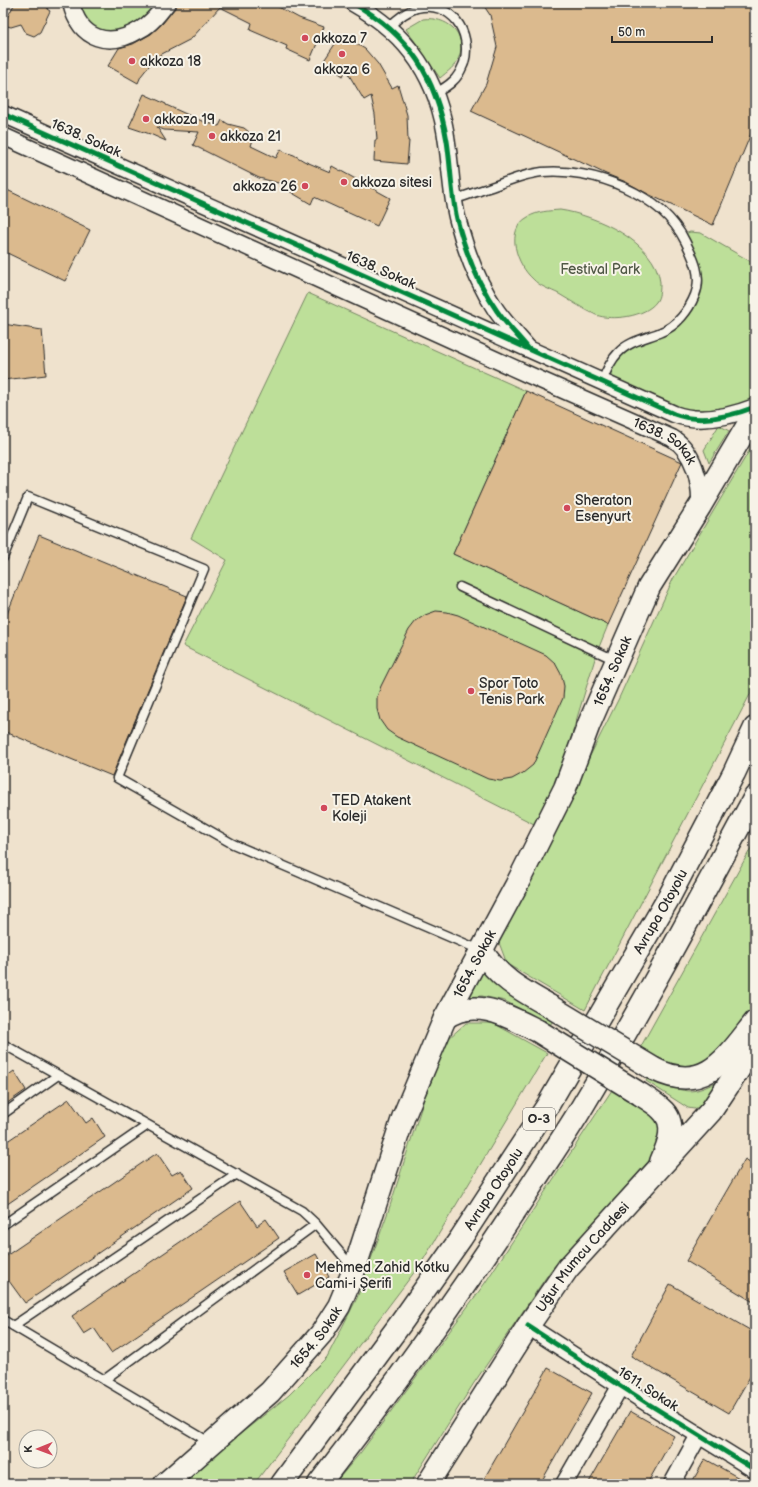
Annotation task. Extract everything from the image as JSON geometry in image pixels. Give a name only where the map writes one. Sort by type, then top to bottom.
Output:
[{"type":"main road","name":"1654. Sokak","points":[[165,1484],[270,1392],[321,1334],[339,1306],[354,1270],[403,1118],[445,1018],[516,886],[564,788],[589,724],[649,587],[700,506],[755,413]]},
{"type":"main road","name":"Avrupa Otoyolu","points":[[282,1484],[401,1324],[461,1238],[548,1105],[668,899],[734,773],[755,728]]},
{"type":"main road","name":"Avrupa Otoyolu","points":[[319,1484],[385,1397],[442,1318],[501,1233],[578,1113],[665,964],[755,797]]},
{"type":"main road","points":[[482,951],[492,967],[518,988],[654,1069],[672,1076],[686,1078],[710,1072],[723,1061],[755,1022]]},
{"type":"main road","points":[[445,1018],[460,1010],[485,1009],[516,1020],[538,1031],[661,1108],[666,1114],[670,1128],[669,1141],[658,1171]]},
{"type":"main road","name":"Uğur Mumcu Caddesi","points":[[428,1484],[528,1326],[568,1268],[658,1171],[711,1111],[755,1045]]},
{"type":"street","points":[[71,3],[73,14],[85,32],[103,39],[118,39],[142,29],[167,3]]},
{"type":"street","points":[[353,3],[371,13],[389,27],[413,54],[431,82],[447,141],[453,200],[463,240],[471,262],[497,311],[531,351]]},
{"type":"street","name":"1638. Sokak","points":[[3,114],[531,351],[682,417],[699,419],[721,417],[755,406]]},
{"type":"street","name":"1638. Sokak","points":[[3,136],[527,374],[672,438],[678,442],[689,456],[699,485],[700,506]]},
{"type":"street","name":"1611. Sokak","points":[[528,1326],[755,1470]]},
{"type":"street","points":[[564,1484],[621,1386]]},
{"type":"street","points":[[672,1484],[700,1435]]},
{"type":"lane","points":[[389,27],[403,15],[422,7],[442,10],[458,22],[466,40],[466,54],[462,67],[453,82],[435,93]]},
{"type":"lane","points":[[453,200],[529,174],[543,172],[584,174],[626,188],[652,203],[672,222],[682,235],[696,264],[698,277],[695,295],[684,314],[670,328],[635,341],[619,352],[611,362],[602,382]]},
{"type":"lane","points":[[3,558],[28,497],[204,569],[117,778],[233,844],[482,951]]},
{"type":"lane","points":[[460,587],[616,661]]},
{"type":"lane","points":[[3,1044],[302,1211],[316,1224],[354,1270]]},
{"type":"lane","points":[[3,1114],[58,1075]]},
{"type":"lane","points":[[3,1224],[148,1125]]},
{"type":"lane","points":[[13,1326],[237,1174]]},
{"type":"lane","points":[[104,1380],[316,1224]]},
{"type":"lane","points":[[3,1320],[212,1443]]},
{"type":"green space","points":[[71,3],[167,3],[154,18],[103,39]]},
{"type":"green space","points":[[423,19],[440,20],[447,23],[458,34],[461,48],[458,60],[451,69],[440,78],[406,29]]},
{"type":"green space","name":"Festival Park","points":[[560,210],[574,213],[606,224],[636,243],[648,255],[656,268],[660,282],[658,298],[651,307],[628,316],[611,318],[603,317],[582,308],[542,286],[527,273],[518,257],[515,239],[516,230],[521,223],[532,215]]},
{"type":"green space","points":[[690,232],[701,233],[755,264],[755,390],[743,411],[709,418],[602,382],[615,356],[677,321],[698,284],[682,235]]},
{"type":"green space","points":[[308,293],[526,391],[453,554],[608,625],[597,652],[560,774],[536,825],[183,646],[227,560],[191,538]]},
{"type":"green space","points":[[719,425],[729,431],[709,463],[704,450]]},
{"type":"green space","points":[[755,441],[755,685],[585,1010],[507,964],[498,940],[619,698],[673,579]]},
{"type":"green space","points":[[755,841],[755,1003],[737,1031],[701,1067],[678,1070],[640,1048]]},
{"type":"green space","points":[[480,971],[503,987],[555,1018],[550,1025],[505,1001],[482,996],[466,997]]},
{"type":"green space","points":[[466,1023],[493,1023],[547,1053],[422,1262],[254,1484],[184,1484],[224,1447],[289,1395],[327,1357],[357,1298],[389,1209],[425,1096],[449,1038]]},
{"type":"green space","points":[[649,1075],[671,1086],[688,1091],[704,1088],[726,1076],[699,1107],[694,1109],[688,1108],[646,1081]]},
{"type":"green space","points":[[612,1090],[648,1106],[663,1126],[654,1155],[551,1270],[474,1383],[410,1484],[334,1484],[361,1452],[485,1283]]},
{"type":"building","points":[[15,3],[52,3],[47,9],[50,11],[40,32],[34,36],[26,33],[21,24],[11,27],[3,25]]},
{"type":"building","points":[[179,3],[271,3],[299,18],[324,27],[310,60],[286,49],[287,46],[250,30],[252,23],[220,7],[191,39],[156,57],[141,76],[138,83],[108,66],[119,48],[133,44],[151,34],[163,23]]},
{"type":"building","points":[[482,3],[755,3],[755,124],[713,225],[626,182],[471,111],[486,84],[497,47],[490,15]]},
{"type":"building","points":[[341,35],[365,49],[378,64],[392,88],[398,85],[407,115],[409,141],[407,164],[374,161],[375,140],[377,140],[375,114],[371,96],[364,100],[346,70],[343,76],[323,62]]},
{"type":"building","points":[[144,94],[204,122],[219,126],[222,120],[228,124],[244,128],[254,136],[251,146],[276,158],[281,149],[330,172],[332,166],[390,198],[377,226],[314,197],[311,204],[289,191],[290,186],[259,178],[193,145],[199,132],[164,130],[157,127],[166,141],[129,127]]},
{"type":"building","points":[[3,188],[90,230],[65,281],[3,251]]},
{"type":"building","points":[[3,324],[42,330],[46,375],[3,380]]},
{"type":"building","name":"Sheraton Esenyurt","points":[[526,391],[682,462],[608,625],[453,554]]},
{"type":"building","points":[[39,535],[187,596],[112,776],[3,731],[3,624]]},
{"type":"building","name":"Spor Toto Tenis Park","points":[[436,611],[458,615],[546,655],[555,663],[561,674],[564,686],[563,698],[533,765],[512,779],[500,781],[488,779],[397,737],[387,730],[380,720],[377,709],[377,697],[409,630],[416,621],[425,615]]},
{"type":"building","points":[[14,1071],[26,1090],[3,1106],[3,1079]]},
{"type":"building","points":[[69,1099],[86,1123],[93,1118],[105,1137],[3,1207],[3,1144]]},
{"type":"building","points":[[157,1153],[172,1175],[181,1170],[193,1188],[25,1303],[9,1281],[3,1285],[3,1258]]},
{"type":"building","points":[[745,1159],[755,1165],[755,1303],[686,1261]]},
{"type":"building","points":[[240,1201],[257,1226],[266,1219],[279,1238],[111,1353],[94,1328],[84,1334],[72,1316]]},
{"type":"building","name":"Mehmed Zahid Kotku Cami-i Şerifi","points":[[316,1254],[329,1277],[298,1295],[284,1272]]},
{"type":"building","points":[[670,1284],[755,1333],[755,1368],[729,1413],[631,1356]]},
{"type":"building","points":[[548,1368],[592,1393],[540,1484],[481,1484]]},
{"type":"building","points":[[630,1411],[674,1436],[647,1484],[588,1484]]},
{"type":"building","points":[[705,1459],[750,1484],[691,1484]]},
{"type":"cycle path","points":[[353,3],[373,15],[405,44],[417,60],[427,78],[436,97],[442,118],[447,141],[455,209],[468,255],[490,301],[504,321],[528,348]]},
{"type":"cycle path","points":[[3,114],[674,414],[694,419],[704,419],[735,414],[755,407]]},
{"type":"cycle path","points":[[528,1326],[647,1403],[755,1470]]},
{"type":"place","name":"akkoza 7","points":[[305,38]]},
{"type":"place","name":"akkoza 6","points":[[342,54]]},
{"type":"place","name":"akkoza 18","points":[[132,61]]},
{"type":"place","name":"akkoza 19","points":[[146,119]]},
{"type":"place","name":"akkoza 21","points":[[212,136]]},
{"type":"place","name":"akkoza sitesi","points":[[344,182]]},
{"type":"place","name":"akkoza 26","points":[[305,186]]},
{"type":"place","name":"Sheraton Esenyurt","points":[[567,508]]},
{"type":"place","name":"Spor Toto Tenis Park","points":[[471,691]]},
{"type":"place","name":"TED Atakent Koleji","points":[[324,808]]},
{"type":"place","name":"Mehmed Zahid Kotku Cami-i Şerifi","points":[[307,1275]]}]
